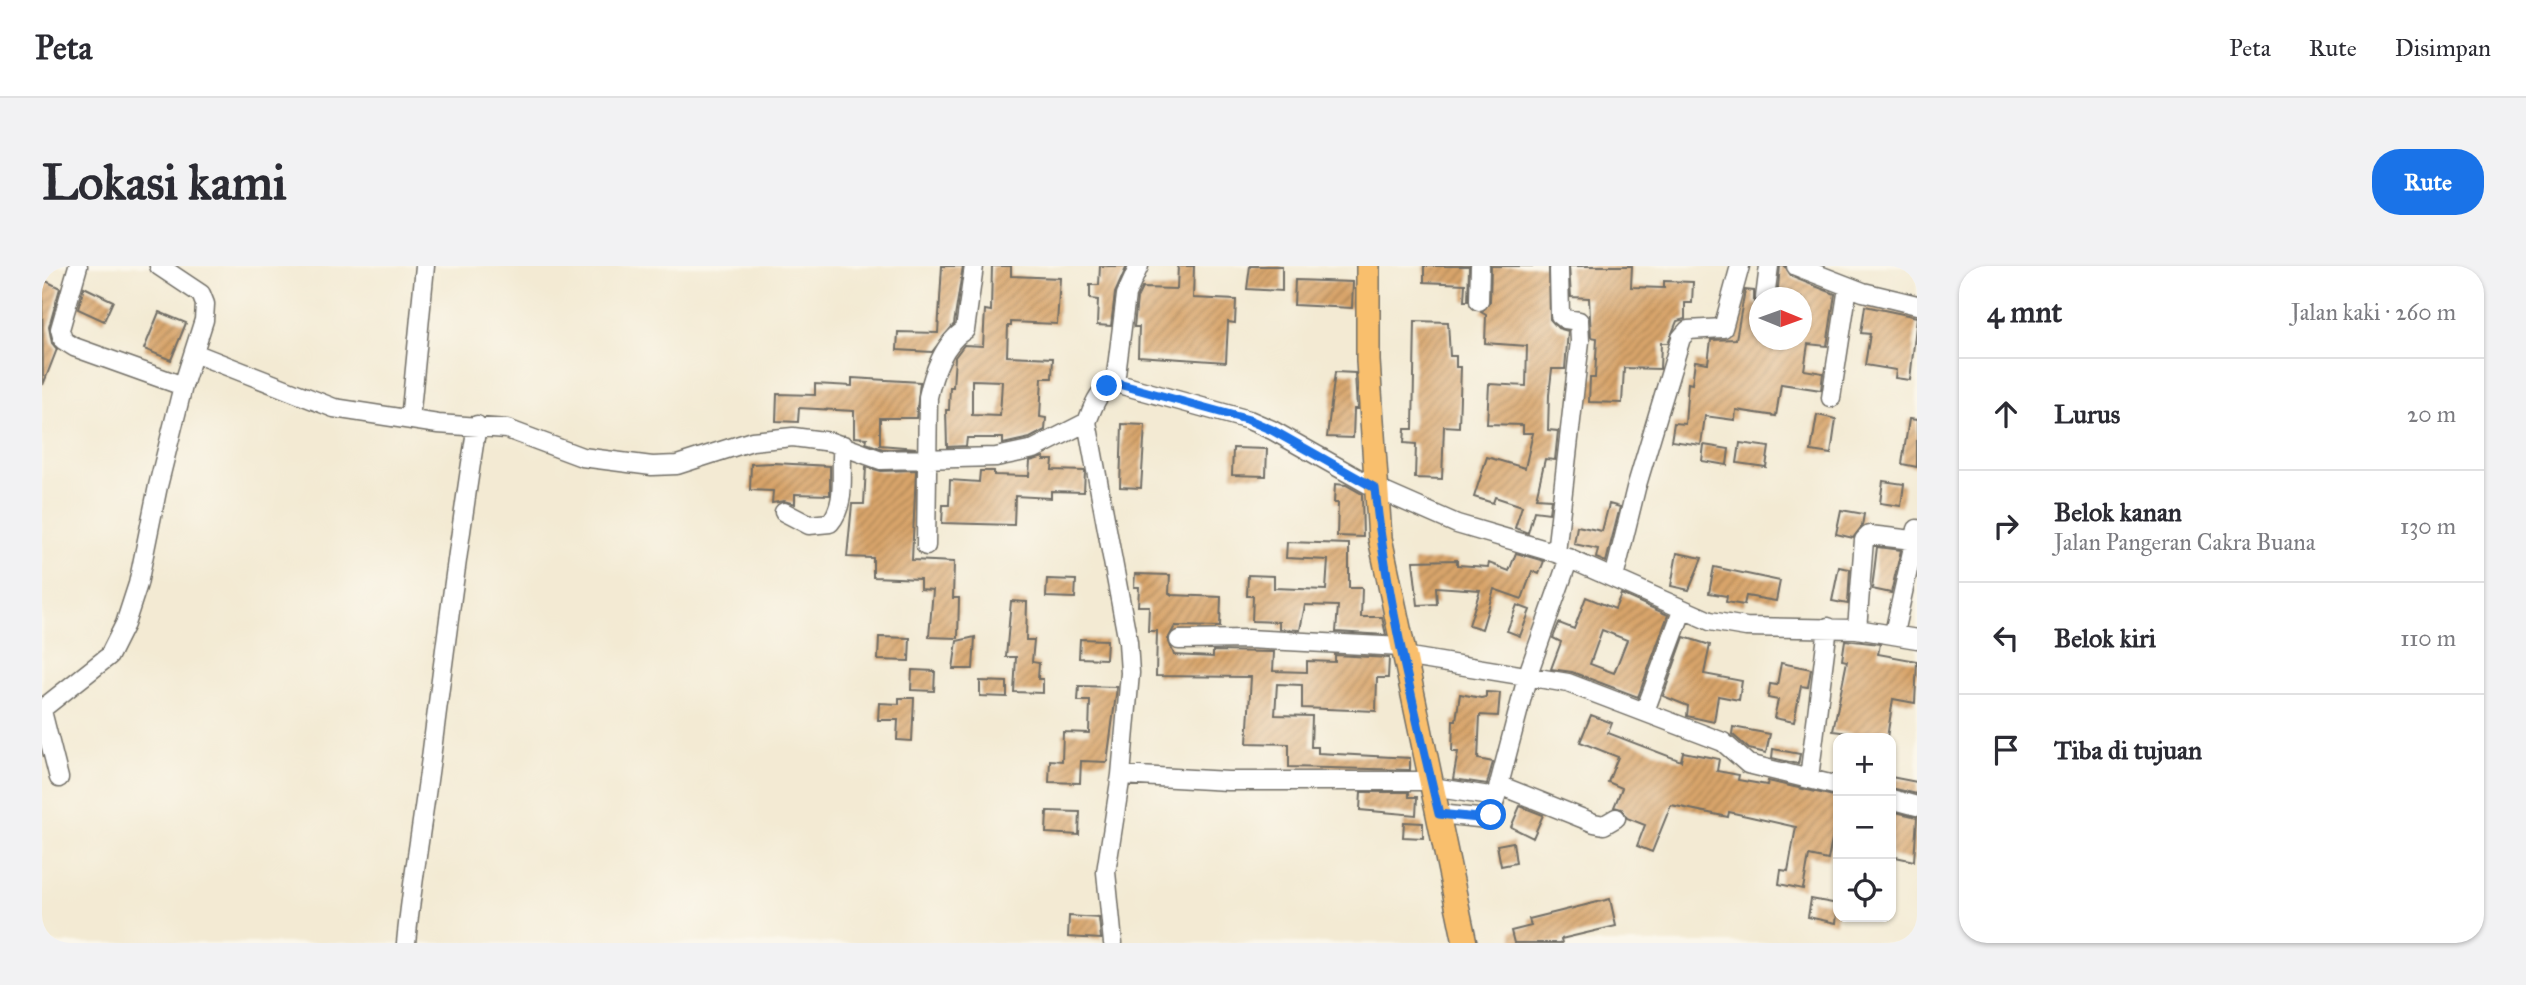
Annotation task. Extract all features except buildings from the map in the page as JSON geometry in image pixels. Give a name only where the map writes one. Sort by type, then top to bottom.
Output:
[{"type":"main road","points":[[1368,266],[1375,488],[1380,538],[1465,943]]},
{"type":"street","points":[[78,266],[61,329],[63,340],[74,347],[183,386]]},
{"type":"street","points":[[60,778],[42,710],[104,661],[125,624],[138,584],[183,386],[204,320],[205,304],[201,294],[159,266]]},
{"type":"street","points":[[410,420],[425,266]]},
{"type":"street","points":[[926,545],[925,460],[931,383],[952,340],[967,324],[974,266]]},
{"type":"street","points":[[1113,943],[1106,872],[1121,775],[1130,673],[1128,642],[1087,422],[1099,394],[1115,383],[1125,295],[1138,275],[1139,266]]},
{"type":"street","points":[[1479,301],[1480,266]]},
{"type":"street","points":[[1614,578],[1636,488],[1681,338],[1688,330],[1723,328],[1740,266]]},
{"type":"street","points":[[1766,287],[1769,266]]},
{"type":"street","points":[[1801,267],[1848,287],[1917,305]]},
{"type":"street","points":[[1439,814],[1488,819],[1562,556],[1580,341],[1579,321],[1565,319],[1560,315],[1559,270]]},
{"type":"street","points":[[1831,398],[1848,287]]},
{"type":"street","points":[[194,353],[334,408],[410,420],[477,425],[526,434],[582,457],[652,467],[677,465],[752,441],[806,438],[843,445],[870,458],[925,460],[1012,455],[1034,449],[1087,422]]},
{"type":"street","points":[[1115,383],[1249,420],[1272,430],[1375,488],[1457,524],[1562,556],[1682,611],[1726,624],[1857,629],[1894,633],[1917,639]]},
{"type":"street","points":[[406,943],[413,865],[431,760],[447,618],[477,425]]},
{"type":"street","points":[[784,512],[809,525],[830,523],[837,515],[840,500],[843,445]]},
{"type":"street","points":[[1857,629],[1864,540],[1869,536],[1915,535],[1894,633]]},
{"type":"street","points":[[1645,711],[1682,611]]},
{"type":"street","points":[[1809,778],[1828,627]]},
{"type":"street","points":[[1179,640],[1248,639],[1403,651],[1528,674],[1568,683],[1723,742],[1748,764],[1833,785]]},
{"type":"street","points":[[1121,775],[1228,781],[1432,784],[1497,791],[1604,825],[1616,818]]},
{"type":"street","points":[[1896,800],[1917,806]]},
{"type":"route","points":[[1107,386],[1115,383],[1249,420],[1272,430],[1375,488],[1380,538],[1394,610],[1439,814],[1488,819],[1491,815]]}]
